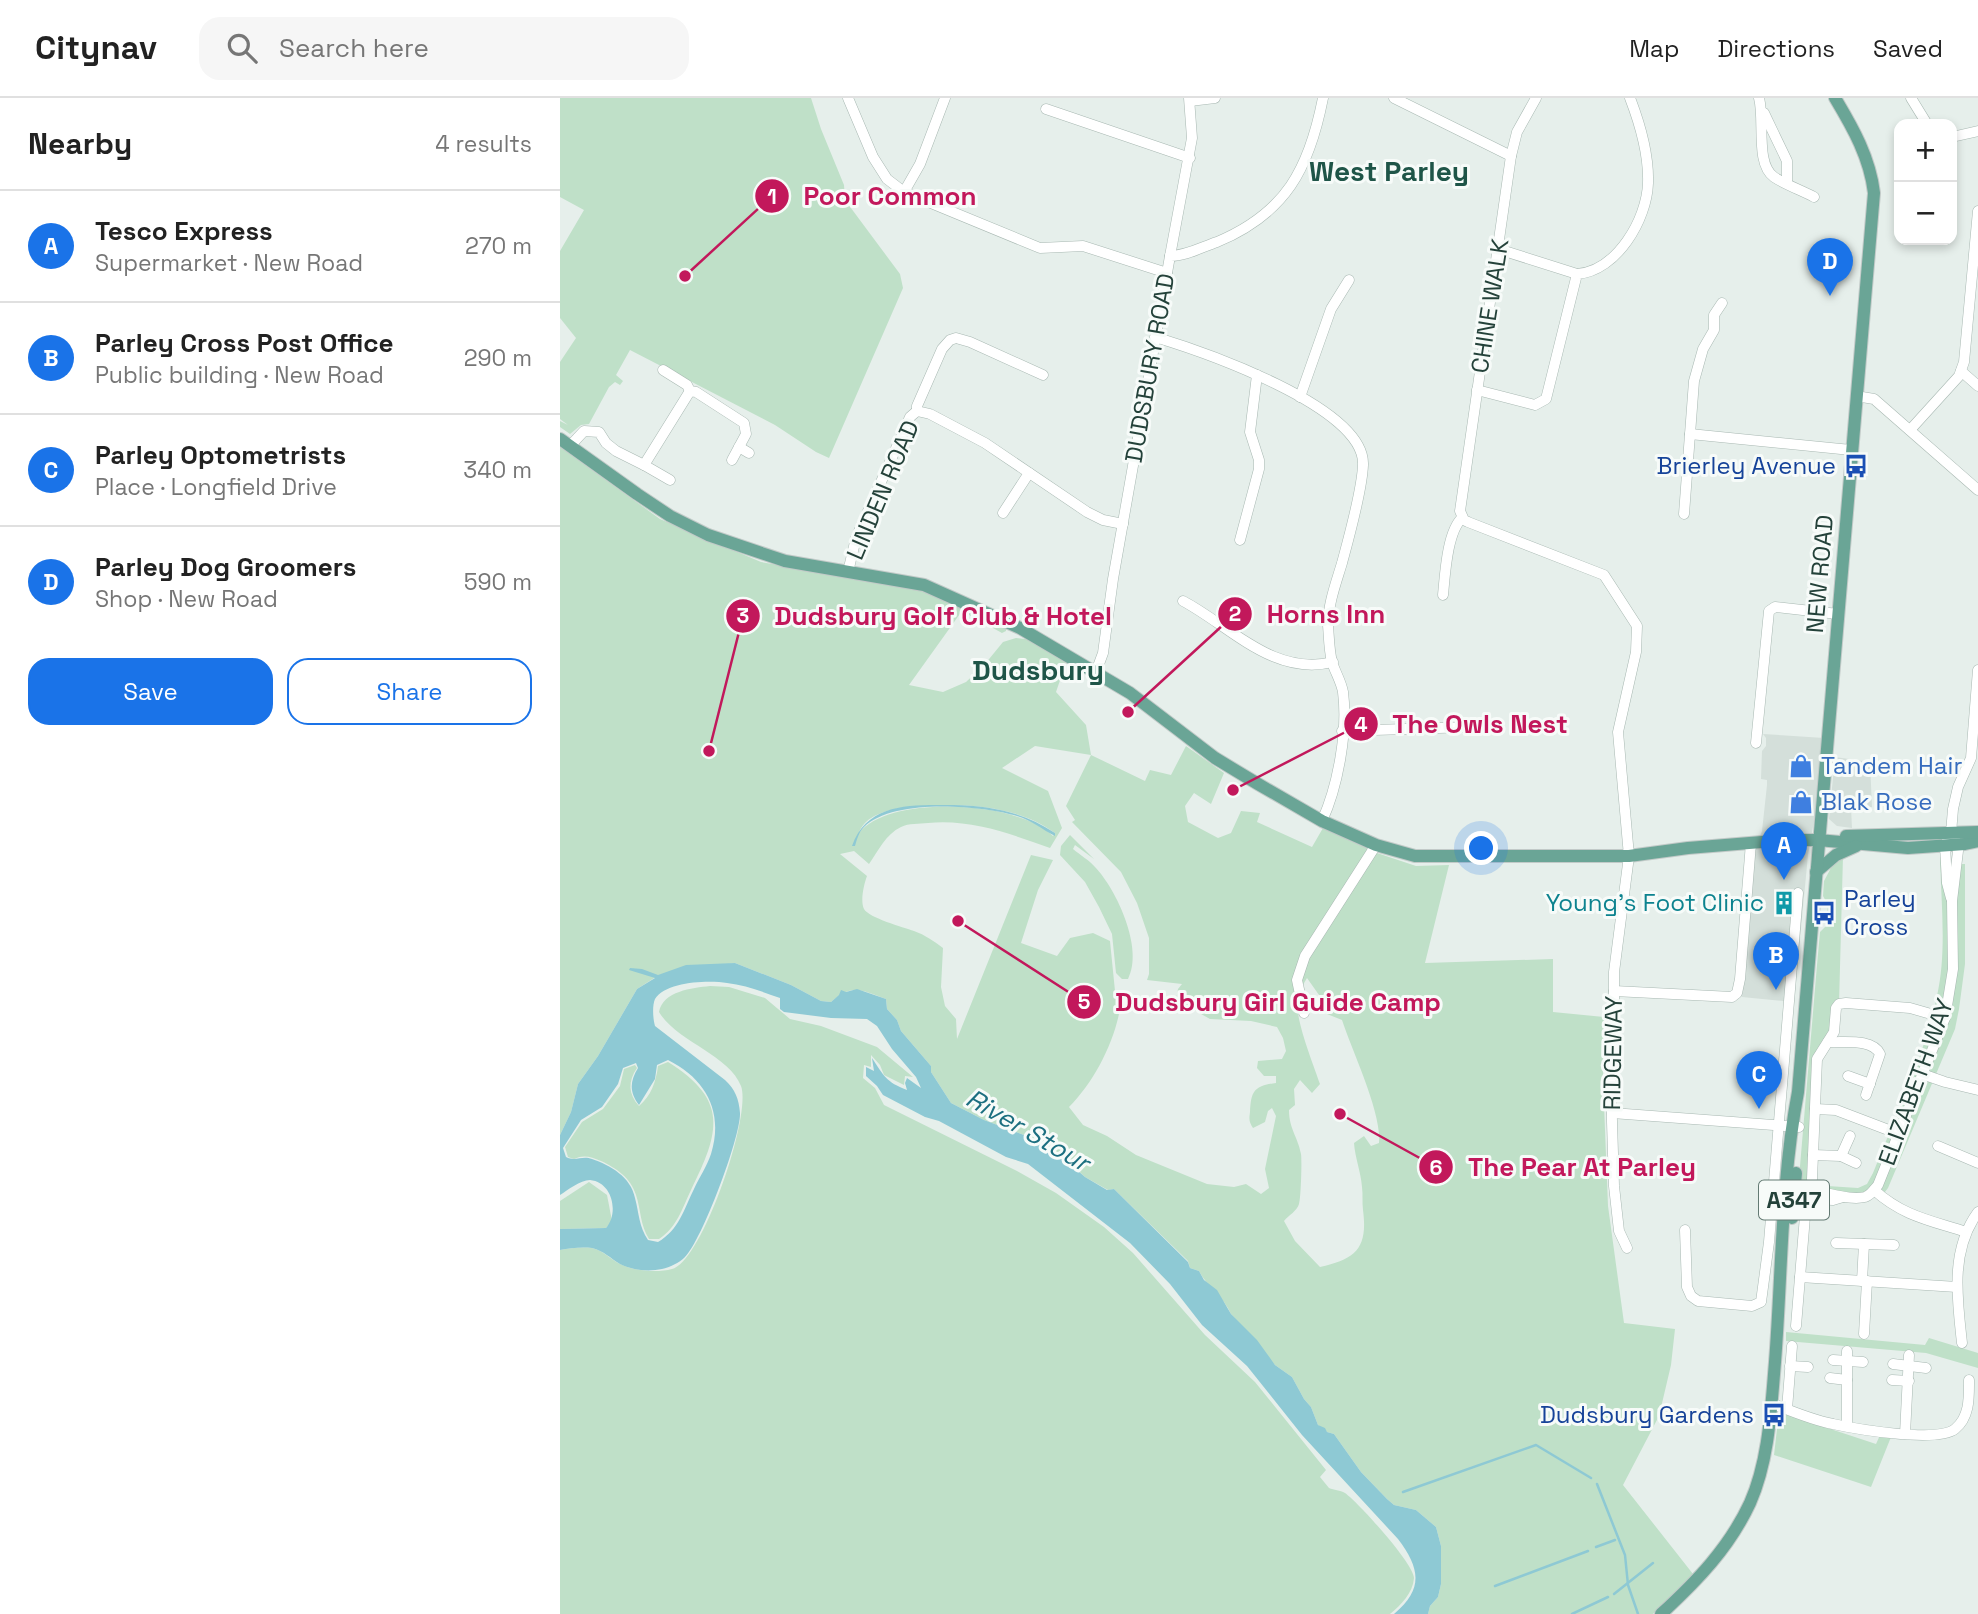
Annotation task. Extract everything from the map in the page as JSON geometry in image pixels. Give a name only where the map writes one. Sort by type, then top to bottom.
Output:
[{"type":"main road","name":"NEW ROAD","points":[[1806,997],[1804,952],[1812,857],[1820,810],[1874,194],[1870,169],[1858,138],[1835,98]]},
{"type":"main road","points":[[565,442],[670,516],[708,535],[764,555],[924,586],[1020,628],[1130,693],[1215,758],[1322,821],[1376,845],[1415,856],[1629,856],[1785,840],[1908,848],[1951,841],[1978,832]]},
{"type":"main road","points":[[1816,840],[1838,837],[1978,841]]},
{"type":"main road","points":[[1785,840],[1802,845],[1812,857]]},
{"type":"main road","name":"NEW ROAD","points":[[1661,1614],[1693,1585],[1719,1556],[1751,1500],[1765,1455],[1791,1194],[1790,1127],[1798,1092],[1816,872],[1816,840]]},
{"type":"main road","points":[[1816,872],[1836,855],[1860,844]]},
{"type":"street","points":[[848,98],[873,157],[887,180],[904,192],[1040,248],[1083,246],[1167,273]]},
{"type":"street","points":[[904,192],[920,164],[946,98]]},
{"type":"street","points":[[1170,256],[1192,138],[1189,99],[1215,98]]},
{"type":"street","name":"DUDSBURY ROAD","points":[[1096,672],[1103,653],[1170,256],[1182,255],[1243,230],[1265,216],[1280,201],[1311,146],[1323,98]]},
{"type":"street","points":[[1394,98],[1511,156]]},
{"type":"street","name":"CHINE WALK","points":[[1443,595],[1450,549],[1457,523],[1462,518],[1460,502],[1511,156],[1517,132],[1536,98]]},
{"type":"street","points":[[1498,249],[1577,274],[1605,265],[1618,253],[1633,230],[1647,195],[1647,166],[1643,142],[1630,98]]},
{"type":"street","points":[[1759,98],[1764,164],[1773,177],[1814,197]]},
{"type":"street","points":[[1911,98],[1924,119]]},
{"type":"street","points":[[1046,109],[1189,158]]},
{"type":"street","points":[[1762,110],[1787,161],[1787,183]]},
{"type":"street","points":[[1957,136],[1978,131]]},
{"type":"street","points":[[1910,430],[1959,376],[1964,362],[1978,211]]},
{"type":"street","points":[[1477,390],[1535,405],[1544,401],[1577,274]]},
{"type":"street","points":[[1300,397],[1331,309],[1349,280]]},
{"type":"street","points":[[1684,514],[1694,381],[1703,349],[1714,330],[1714,315],[1722,303]]},
{"type":"street","points":[[1155,337],[1257,375],[1300,397],[1347,429],[1356,438],[1363,456],[1345,553],[1329,608],[1329,644],[1343,692],[1342,731],[1334,787],[1322,821]]},
{"type":"street","points":[[917,411],[917,405],[942,349],[950,340],[963,339],[1043,375]]},
{"type":"street","points":[[663,370],[687,385],[690,391]]},
{"type":"street","points":[[1961,371],[1978,386]]},
{"type":"street","points":[[1240,540],[1259,469],[1259,460],[1250,432],[1257,375]]},
{"type":"street","points":[[690,391],[696,392],[744,423],[747,434],[732,460]]},
{"type":"street","points":[[644,465],[690,391]]},
{"type":"street","points":[[1856,397],[1874,399],[1978,490]]},
{"type":"street","name":"LINDEN ROAD","points":[[848,572],[856,538],[910,417],[917,411],[930,414],[985,443],[1087,512],[1103,520],[1123,524]]},
{"type":"street","points":[[565,442],[584,431],[598,432],[616,451],[670,480]]},
{"type":"street","points":[[1690,434],[1852,450]]},
{"type":"street","points":[[739,447],[749,453]]},
{"type":"street","points":[[1003,513],[1029,473]]},
{"type":"street","points":[[1462,518],[1468,523],[1604,575],[1637,626],[1636,652],[1618,732],[1629,856]]},
{"type":"street","points":[[1183,601],[1260,651],[1287,662],[1312,665],[1333,662]]},
{"type":"street","points":[[1756,743],[1769,611],[1774,607],[1838,614]]},
{"type":"street","name":"ELIZABETH WAY","points":[[1791,1194],[1830,1192],[1866,1196],[1874,1190],[1945,1018],[1953,969],[1952,901],[1957,871],[1951,841],[1953,809],[1958,787],[1971,758],[1978,670]]},
{"type":"street","points":[[1342,731],[1470,727]]},
{"type":"street","points":[[1614,991],[1732,997],[1737,993],[1751,843]]},
{"type":"street","points":[[1304,1013],[1297,980],[1304,956],[1376,845]]},
{"type":"street","name":"RIDGEWAY","points":[[1628,1248],[1619,1231],[1610,1057],[1614,972],[1629,856]]},
{"type":"street","name":"NEW ROAD","points":[[1685,1230],[1687,1287],[1690,1296],[1698,1301],[1711,1303],[1752,1306],[1761,1302],[1790,1127],[1798,893]]},
{"type":"street","points":[[1811,1179],[1817,1059],[1834,1032],[1836,1008],[1839,1004],[1910,1008],[1945,1018]]},
{"type":"street","points":[[1828,1042],[1871,1044],[1877,1048],[1880,1054],[1866,1095]]},
{"type":"street","points":[[1923,1074],[1978,1090]]},
{"type":"street","points":[[1848,1076],[1870,1084]]},
{"type":"street","points":[[1815,1109],[1836,1110],[1899,1134]]},
{"type":"street","points":[[1612,1113],[1790,1127]]},
{"type":"street","points":[[1841,1156],[1850,1136]]},
{"type":"street","points":[[1938,1146],[1978,1163]]},
{"type":"street","points":[[1813,1155],[1841,1156],[1856,1163]]},
{"type":"street","points":[[1874,1190],[1891,1205],[1906,1213],[1966,1232]]},
{"type":"street","points":[[1962,1343],[1957,1287],[1961,1244],[1978,1212]]},
{"type":"street","points":[[1796,1326],[1805,1216]]},
{"type":"street","points":[[1836,1243],[1894,1245]]},
{"type":"street","points":[[1864,1244],[1864,1334]]},
{"type":"street","points":[[1800,1277],[1957,1287]]},
{"type":"street","points":[[1787,1409],[1792,1346]]},
{"type":"street","points":[[1833,1360],[1847,1356],[1863,1362]]},
{"type":"street","points":[[1847,1356],[1847,1426]]},
{"type":"street","points":[[1905,1434],[1909,1360]]},
{"type":"street","points":[[1893,1364],[1909,1360],[1926,1368]]},
{"type":"street","points":[[1790,1367],[1808,1367]]},
{"type":"street","points":[[1830,1378],[1847,1380]]},
{"type":"street","points":[[1892,1380],[1909,1381]]},
{"type":"street","points":[[1771,1403],[1830,1424],[1905,1434],[1940,1435],[1954,1430],[1966,1415],[1969,1380]]},
{"type":"shaded area","points":[[1763,734],[1824,738],[1808,855],[1794,1002],[1742,997],[1756,846],[1762,831],[1767,785],[1767,780],[1761,779],[1762,751],[1766,746]]},
{"type":"shaded area","points":[[1835,757],[1870,762],[1872,807],[1851,808],[1852,828],[1837,826],[1829,819]]},
{"type":"green space","points":[[560,98],[811,98],[844,185],[845,200],[900,274],[903,288],[829,458],[775,425],[630,350],[616,375],[623,381],[620,385],[615,382],[609,387],[589,424],[581,425],[570,434],[560,427],[560,421],[568,425],[560,419],[560,362],[576,338],[560,318],[560,251],[584,210],[560,197]]},
{"type":"green space","points":[[560,447],[660,519],[761,562],[916,589],[1006,625],[1006,631],[1002,633],[962,611],[909,685],[943,692],[966,682],[1003,642],[1016,638],[1034,640],[1067,660],[1056,692],[1086,725],[1091,755],[1145,781],[1150,770],[1171,775],[1186,746],[1224,773],[1211,804],[1194,793],[1185,806],[1188,822],[1218,838],[1231,833],[1241,811],[1260,813],[1257,822],[1312,847],[1323,828],[1377,853],[1416,866],[1449,865],[1425,963],[1553,959],[1553,1012],[1604,1017],[1603,1079],[1608,1206],[1624,1323],[1675,1329],[1671,1365],[1659,1416],[1623,1485],[1693,1574],[1653,1614],[1428,1614],[1430,1606],[1438,1597],[1441,1584],[1441,1546],[1436,1527],[1416,1510],[1394,1505],[1361,1472],[1334,1434],[1318,1425],[1311,1407],[1292,1377],[1275,1365],[1231,1314],[1199,1271],[1190,1268],[1188,1261],[1114,1189],[1108,1190],[1085,1177],[1037,1140],[984,1120],[951,1103],[931,1072],[931,1066],[901,1031],[897,1020],[887,1009],[886,999],[851,990],[831,1002],[821,1001],[791,985],[735,963],[659,975],[637,989],[598,1056],[578,1084],[571,1112],[560,1135]],"holes":[[[1035,746],[1091,755],[1066,806],[1075,820],[1072,822],[1121,872],[1137,903],[1149,938],[1147,980],[1182,984],[1176,1000],[1210,1019],[1251,1021],[1277,1027],[1283,1038],[1286,1051],[1282,1059],[1258,1061],[1257,1068],[1264,1076],[1276,1076],[1276,1083],[1258,1088],[1253,1094],[1251,1105],[1250,1121],[1253,1128],[1265,1122],[1268,1111],[1272,1108],[1276,1116],[1265,1169],[1269,1188],[1261,1194],[1246,1184],[1234,1187],[1207,1184],[1136,1155],[1107,1136],[1083,1125],[1069,1107],[1098,1069],[1112,1039],[1122,992],[1115,991],[1110,941],[1093,933],[1070,938],[1057,956],[1021,943],[1038,890],[1053,860],[1031,855],[957,1039],[956,1019],[945,1006],[941,987],[943,948],[922,934],[867,912],[862,902],[867,876],[840,854],[854,851],[869,864],[887,838],[901,827],[944,822],[975,825],[1050,848],[1062,828],[1048,791],[1002,768]],[[915,806],[981,807],[1020,815],[1055,833],[1053,836],[1036,824],[1013,815],[985,809],[955,807],[898,812],[875,820],[859,833],[865,823],[887,811]],[[1307,978],[1324,1002],[1322,1012],[1342,1020],[1371,1099],[1379,1130],[1379,1143],[1371,1146],[1364,1136],[1354,1143],[1362,1190],[1364,1223],[1361,1243],[1357,1250],[1343,1260],[1320,1267],[1295,1241],[1284,1221],[1295,1211],[1300,1200],[1301,1154],[1289,1117],[1289,1110],[1295,1105],[1294,1089],[1300,1080],[1312,1093],[1320,1084],[1302,1030],[1298,1001],[1294,1000]]]},
{"type":"green space","points":[[1070,835],[1094,859],[1075,845],[1073,849],[1093,864],[1112,890],[1126,920],[1133,952],[1128,979],[1122,979],[1116,973],[1112,934],[1099,907],[1085,882],[1060,855],[1061,846]]},
{"type":"green space","points":[[1843,856],[1839,1004],[1834,1032],[1817,1059],[1812,1185],[1858,1188],[1867,1184],[1873,1173],[1917,1064],[1937,996],[1943,945],[1940,857],[1946,857],[1947,883],[1957,864],[1965,864],[1965,964],[1955,1029],[1888,1188],[1881,1197],[1798,1190],[1820,932],[1826,926],[1828,905],[1823,896],[1824,881],[1832,866]]},
{"type":"green space","points":[[710,986],[729,987],[765,998],[790,1019],[821,1026],[877,1047],[913,1077],[905,1076],[904,1085],[884,1075],[871,1055],[871,1067],[864,1065],[863,1078],[875,1088],[884,1105],[1017,1171],[1056,1193],[1104,1227],[1133,1253],[1205,1335],[1255,1382],[1326,1470],[1320,1477],[1329,1488],[1343,1492],[1352,1499],[1396,1547],[1414,1578],[1409,1594],[1402,1603],[1390,1614],[560,1614],[560,1250],[592,1248],[626,1266],[660,1271],[672,1269],[684,1260],[697,1242],[710,1216],[732,1155],[739,1126],[741,1086],[726,1065],[677,1031],[659,1012],[666,999],[672,995]]},
{"type":"green space","points":[[668,1062],[688,1076],[710,1104],[713,1134],[701,1169],[678,1217],[659,1239],[649,1239],[642,1223],[634,1189],[627,1179],[594,1158],[568,1157],[565,1147],[582,1122],[603,1109],[620,1086],[624,1069],[635,1065],[637,1068],[630,1087],[639,1106],[652,1088],[658,1066]]},
{"type":"green space","points":[[589,1182],[607,1195],[612,1221],[606,1228],[560,1229],[560,1201]]},
{"type":"green space","points":[[1786,1332],[1925,1345],[1929,1338],[1978,1353],[1978,1368],[1926,1353],[1786,1341]]},
{"type":"green space","points":[[1779,1412],[1876,1444],[1881,1433],[1891,1437],[1871,1487],[1774,1455]]},
{"type":"water","points":[[954,805],[994,809],[1019,815],[1055,833],[1055,836],[1017,816],[982,809],[938,806],[895,811],[877,818],[864,827],[855,846],[852,846],[859,831],[881,813],[908,806]]},
{"type":"water","points":[[735,963],[791,985],[821,1001],[831,1002],[841,990],[846,992],[857,989],[886,999],[887,1009],[897,1020],[901,1031],[931,1066],[931,1072],[951,1103],[984,1120],[1037,1140],[1085,1177],[1107,1190],[1114,1189],[1188,1262],[1190,1268],[1199,1271],[1204,1280],[1217,1290],[1231,1314],[1257,1340],[1275,1365],[1292,1377],[1311,1407],[1318,1425],[1334,1434],[1361,1472],[1394,1505],[1416,1510],[1436,1527],[1441,1546],[1441,1584],[1438,1597],[1430,1606],[1428,1614],[1394,1614],[1410,1596],[1416,1578],[1411,1559],[1398,1539],[1302,1435],[1247,1366],[1202,1325],[1170,1284],[1130,1243],[1028,1164],[1006,1157],[883,1095],[866,1076],[866,1067],[874,1071],[872,1058],[894,1084],[907,1090],[907,1078],[921,1088],[916,1077],[877,1026],[867,1019],[784,1012],[780,1009],[780,998],[727,983],[689,983],[668,988],[661,993],[653,1005],[655,1026],[725,1080],[737,1099],[739,1125],[719,1187],[692,1247],[683,1259],[668,1267],[640,1270],[620,1264],[592,1248],[560,1250],[560,1229],[606,1228],[613,1207],[609,1192],[604,1186],[590,1180],[560,1195],[560,1135],[571,1112],[578,1084],[598,1056],[637,989],[655,978],[629,970],[630,968],[658,975],[686,965]],"holes":[[[668,1060],[693,1077],[709,1098],[715,1124],[714,1139],[709,1158],[680,1218],[671,1231],[658,1242],[648,1240],[645,1235],[633,1191],[624,1178],[612,1168],[592,1159],[566,1157],[563,1148],[581,1120],[602,1107],[618,1084],[623,1068],[636,1063],[638,1068],[632,1086],[639,1105],[655,1079],[657,1065]]]},
{"type":"waterway","points":[[1403,1492],[1536,1445],[1591,1478]]},
{"type":"waterway","points":[[1597,1484],[1625,1555],[1628,1585],[1638,1614]]},
{"type":"waterway","points":[[1596,1547],[1615,1540]]},
{"type":"waterway","points":[[1495,1586],[1588,1551]]},
{"type":"waterway","points":[[1614,1594],[1653,1563]]},
{"type":"waterway","points":[[1572,1614],[1608,1597]]},
{"type":"place","name":"Poor Common","points":[[685,276]]},
{"type":"place","name":"Parley Dog Groomers","points":[[1830,296]]},
{"type":"place","name":"Brierley Avenue","points":[[1856,466]]},
{"type":"place","name":"Horns Inn","points":[[1128,712]]},
{"type":"place","name":"Dudsbury Golf Club & Hotel","points":[[709,751]]},
{"type":"place","name":"Tandem Hair","points":[[1801,766]]},
{"type":"place","name":"The Owls Nest","points":[[1233,790]]},
{"type":"place","name":"Blak Rose","points":[[1801,802]]},
{"type":"place","name":"Tesco Express","points":[[1784,880]]},
{"type":"place","name":"Young's Foot Clinic","points":[[1784,903]]},
{"type":"place","name":"Parley Cross","points":[[1824,913]]},
{"type":"place","name":"Dudsbury Girl Guide Camp","points":[[958,921]]},
{"type":"place","name":"Parley Cross Post Office","points":[[1776,990]]},
{"type":"place","name":"Parley Optometrists","points":[[1759,1109]]},
{"type":"place","name":"The Pear At Parley","points":[[1340,1114]]},
{"type":"place","name":"Dudsbury Gardens","points":[[1774,1415]]},
{"type":"district","name":"West Parley","points":[[1389,171]]},
{"type":"district","name":"Dudsbury","points":[[1038,670]]},
{"type":"water label","name":"River Stour","points":[[1028,1130]]}]
